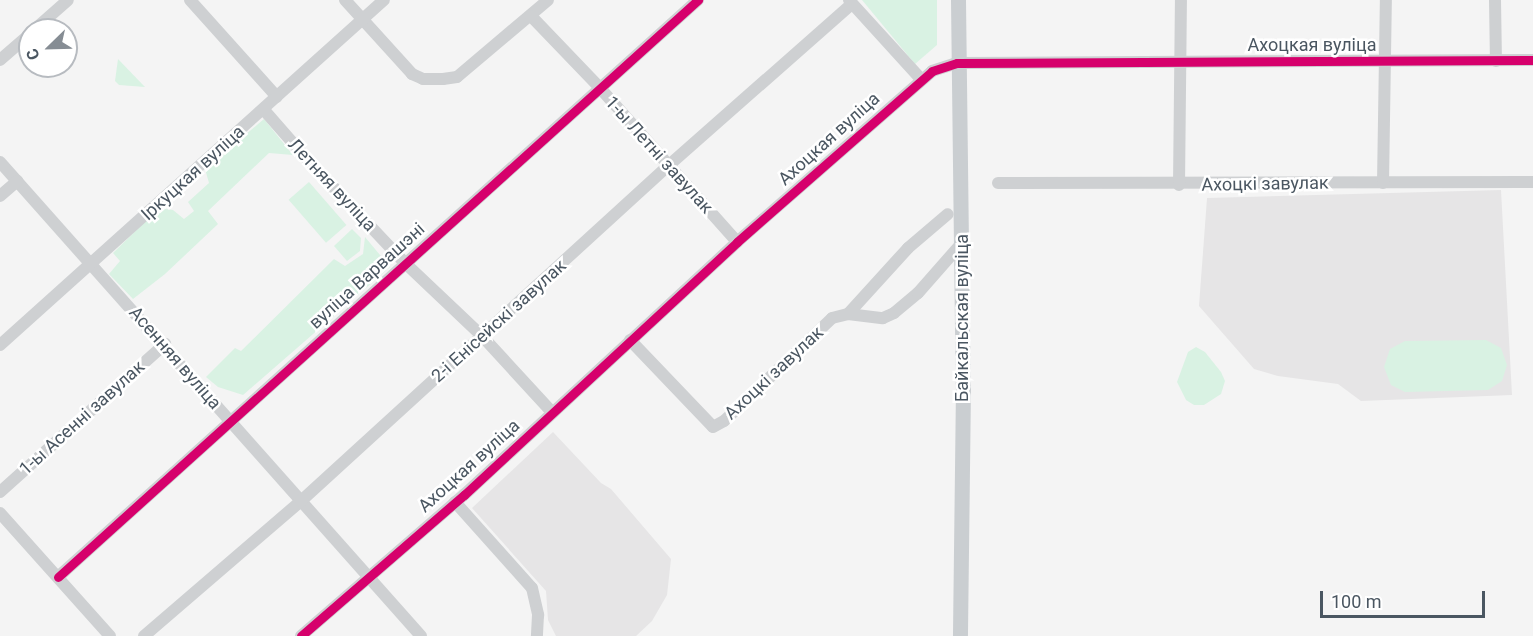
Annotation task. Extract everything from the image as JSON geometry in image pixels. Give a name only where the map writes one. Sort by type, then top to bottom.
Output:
[{"type":"main road","name":"Байкальская вуліца","points":[[958,0],[957,63],[962,243],[960,636]]},
{"type":"street","points":[[48,18],[68,0]]},
{"type":"street","points":[[190,0],[277,97]]},
{"type":"street","points":[[345,0],[412,75],[423,79],[457,77],[548,0]]},
{"type":"street","name":"Іркуцкая вуліца","points":[[0,345],[384,0]]},
{"type":"street","name":"вуліца Варвашэні","points":[[58,577],[698,0]]},
{"type":"street","points":[[1179,184],[1181,0]]},
{"type":"street","points":[[1383,183],[1386,0]]},
{"type":"street","points":[[1495,0],[1496,61]]},
{"type":"street","points":[[850,2],[921,79]]},
{"type":"street","name":"2-і Енісейскі завулак","points":[[144,636],[302,501],[850,2]]},
{"type":"street","name":"1-ы Летні завулак","points":[[531,15],[600,88],[737,242]]},
{"type":"street","points":[[0,60],[18,44]]},
{"type":"street","name":"Ахоцкая вуліца","points":[[301,636],[455,502],[737,242],[921,79],[941,67],[957,63],[1181,60],[1386,62],[1533,60]]},
{"type":"street","name":"Летняя вуліца","points":[[264,110],[405,263],[482,336],[552,412]]},
{"type":"street","name":"Асенняя вуліца","points":[[0,162],[165,344],[421,636]]},
{"type":"street","points":[[0,196],[17,181]]},
{"type":"street","name":"Ахоцкі завулак","points":[[998,183],[1533,182]]},
{"type":"street","name":"Ахоцкі завулак","points":[[630,340],[713,427],[724,421],[832,318],[848,314],[908,248],[948,214]]},
{"type":"street","points":[[848,314],[883,318],[894,313],[918,293],[962,243]]},
{"type":"street","name":"1-ы Асенні завулак","points":[[0,492],[165,344]]},
{"type":"street","points":[[455,502],[532,588],[538,615],[537,636]]},
{"type":"street","points":[[0,513],[110,636]]},
{"type":"shaded area","points":[[1501,190],[1512,395],[1361,401],[1338,384],[1278,376],[1254,369],[1199,306],[1207,198]]},
{"type":"shaded area","points":[[553,432],[601,483],[611,489],[671,559],[667,595],[652,621],[636,636],[556,636],[548,620],[546,591],[472,508]]},
{"type":"green space","points":[[862,0],[937,0],[937,45],[915,64]]},
{"type":"green space","points":[[118,59],[145,87],[119,85],[115,81]]},
{"type":"green space","points":[[264,119],[293,155],[269,153],[208,211],[218,224],[165,274],[133,299],[109,274],[120,261],[113,253],[159,208],[173,210],[184,219],[194,211],[188,202],[209,183],[205,169]]},
{"type":"green space","points":[[309,182],[346,225],[326,243],[289,200]]},
{"type":"green space","points":[[352,229],[361,238],[360,251],[347,261],[334,246]]},
{"type":"green space","points":[[365,237],[390,267],[243,395],[218,387],[206,377],[235,348],[241,351],[334,259],[345,266],[363,254]]},
{"type":"green space","points":[[1486,340],[1501,348],[1507,365],[1502,381],[1488,390],[1405,392],[1391,385],[1384,367],[1390,349],[1405,341]]},
{"type":"green space","points":[[1196,347],[1205,352],[1221,372],[1225,381],[1221,394],[1204,405],[1194,405],[1186,400],[1177,382],[1188,352]]},
{"type":"cycle path","points":[[58,577],[698,0]]},
{"type":"cycle path","points":[[301,636],[464,495],[737,242],[932,71],[957,63],[1533,60]]}]
